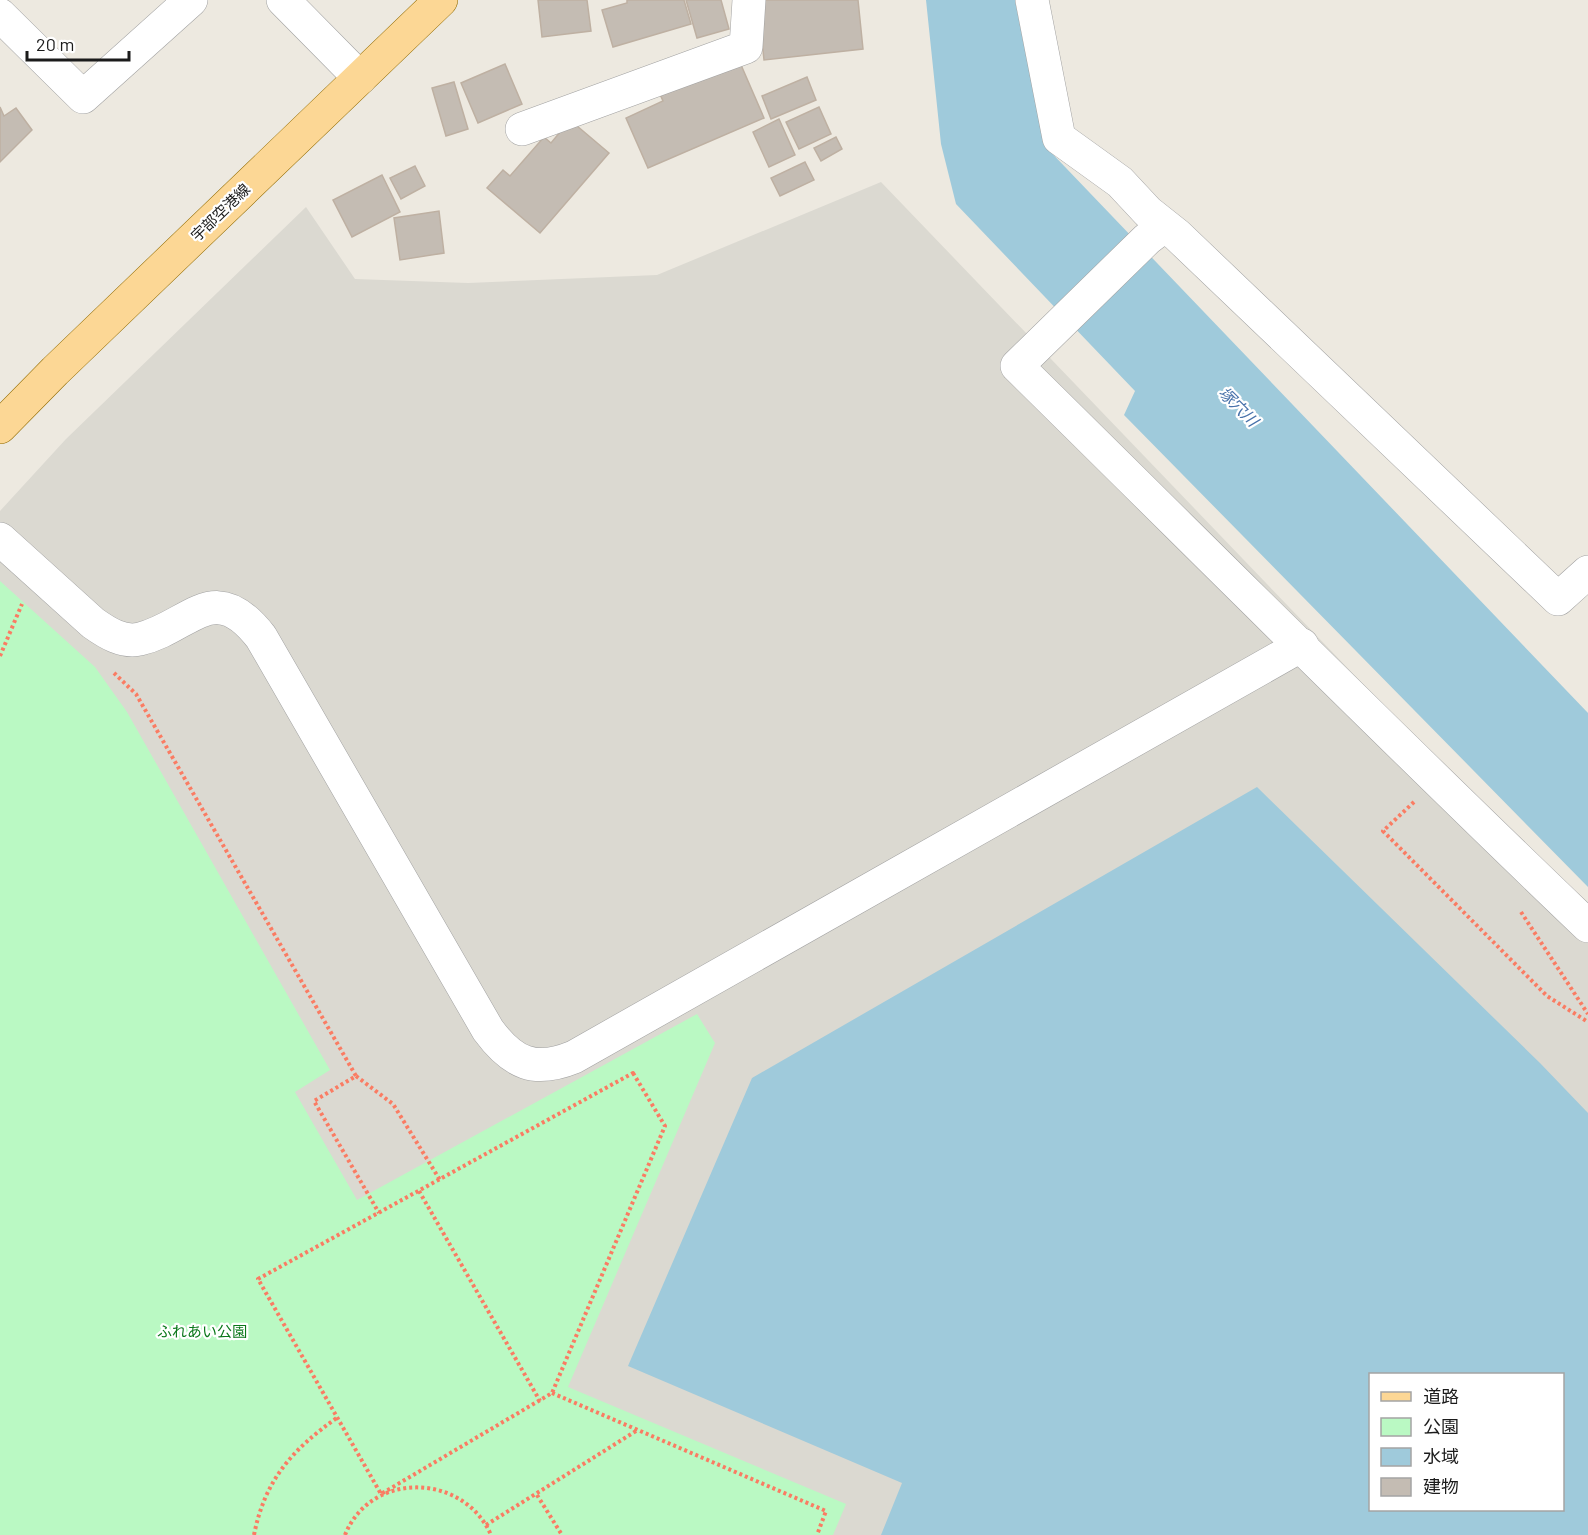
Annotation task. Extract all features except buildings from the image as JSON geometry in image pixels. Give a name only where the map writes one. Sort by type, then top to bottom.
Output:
[{"type":"main road","name":"宇部空港線","points":[[0,427],[55,370],[441,0]]},
{"type":"street","points":[[0,15],[84,97],[191,0]]},
{"type":"street","points":[[283,0],[360,78]]},
{"type":"street","points":[[522,129],[746,47],[749,0]]},
{"type":"street","points":[[1032,0],[1059,138],[1120,182],[1148,212],[1156,232],[1558,599],[1588,572]]},
{"type":"street","points":[[1156,232],[1017,366],[1302,645],[1436,780],[1588,926]]},
{"type":"street","points":[[0,539],[93,623],[110,634],[124,639],[139,639],[190,614],[207,609],[236,612],[250,623],[261,637],[488,1030],[502,1050],[518,1060],[536,1065],[555,1065],[574,1057],[1302,645]]},
{"type":"path","points":[[0,656],[22,602]]},
{"type":"path","points":[[108,667],[136,694],[356,1076],[393,1104],[440,1180]]},
{"type":"path","points":[[1436,780],[1383,831],[1547,996],[1588,1022]]},
{"type":"path","points":[[345,1535],[363,1509],[381,1494],[552,1394],[665,1126],[633,1073],[258,1279],[381,1494]]},
{"type":"path","points":[[356,1076],[314,1101],[379,1213]]},
{"type":"path","points":[[418,1191],[540,1401]]},
{"type":"path","points":[[552,1394],[826,1510],[817,1535]]},
{"type":"path","points":[[254,1535],[268,1487],[287,1460],[311,1437],[338,1417]]},
{"type":"path","points":[[486,1525],[637,1431]]},
{"type":"path","points":[[381,1494],[405,1488],[429,1487],[451,1494],[471,1507],[486,1525],[490,1535]]},
{"type":"path","points":[[537,1495],[562,1535]]},
{"type":"shaded area","points":[[881,182],[1387,709],[1588,903],[1588,1535],[0,1535],[0,511],[66,439],[306,207],[355,279],[468,283],[657,275]]},
{"type":"green space","name":"ふれあい公園","points":[[0,581],[95,667],[127,712],[330,1070],[295,1092],[357,1200],[697,1014],[715,1043],[568,1387],[846,1504],[833,1535],[0,1535]]},
{"type":"water","name":"塚穴川","points":[[926,0],[1015,0],[1044,145],[1588,713],[1588,887],[1124,415],[1135,391],[956,204],[941,144]]},
{"type":"water","points":[[1257,787],[1540,1063],[1588,1113],[1588,1535],[881,1535],[902,1483],[628,1366],[752,1078]]}]
